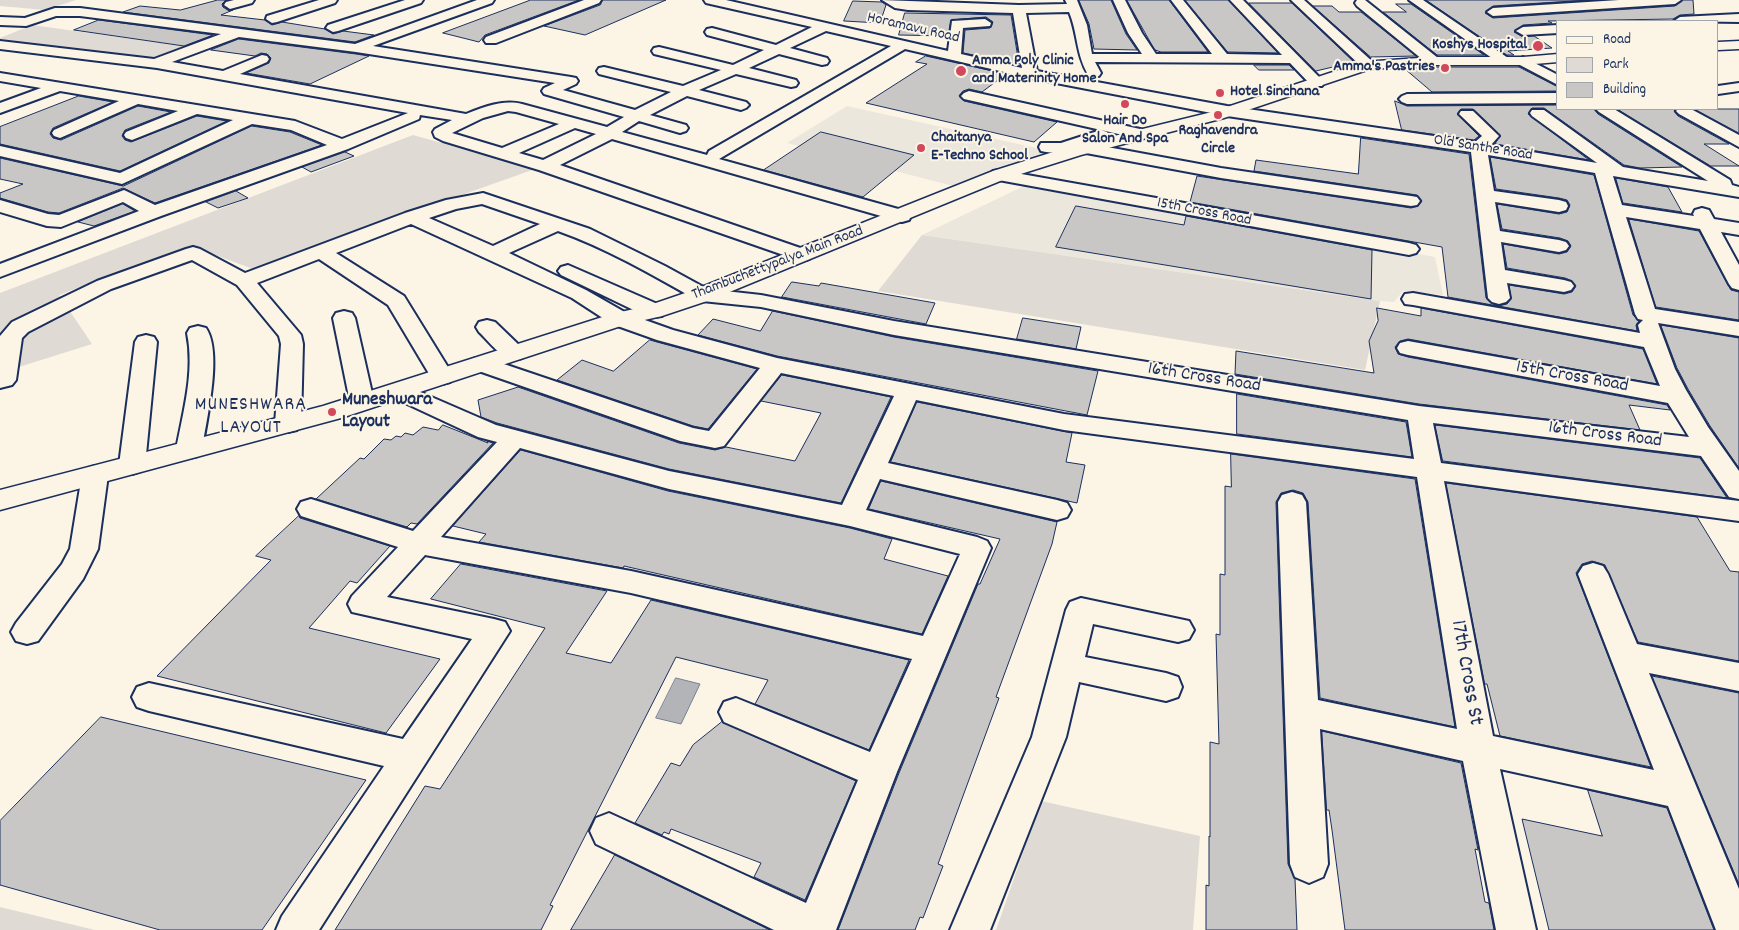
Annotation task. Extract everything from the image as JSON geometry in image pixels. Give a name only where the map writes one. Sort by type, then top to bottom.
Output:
[{"type":"main road","name":"Thambuchettypalya Main Road","points":[[0,500],[288,424],[398,391],[620,319],[654,311],[702,295],[902,216],[999,175],[1086,148],[1218,115],[1368,65],[1433,61],[1556,58]]},
{"type":"street","points":[[230,5],[248,0]]},
{"type":"street","points":[[272,19],[331,0]]},
{"type":"street","points":[[333,28],[417,0]]},
{"type":"street","points":[[356,48],[488,0]]},
{"type":"street","points":[[491,40],[595,0]]},
{"type":"street","name":"Horamavu Road","points":[[710,0],[830,24],[895,43],[1030,74],[1227,111]]},
{"type":"street","points":[[888,0],[899,5],[908,6],[1019,9],[1072,4],[1080,25],[1086,58],[1101,88]]},
{"type":"street","points":[[1119,0],[1135,33],[1152,58]]},
{"type":"street","points":[[1177,0],[1223,59]]},
{"type":"street","points":[[1236,0],[1317,83]]},
{"type":"street","points":[[1297,0],[1368,65]]},
{"type":"street","points":[[1415,0],[1514,60],[1556,80]]},
{"type":"street","points":[[1493,12],[1589,3],[1675,0]]},
{"type":"street","points":[[1361,3],[1433,61]]},
{"type":"street","points":[[1589,3],[1618,17]]},
{"type":"street","points":[[1019,9],[1030,74]]},
{"type":"street","points":[[0,21],[26,22],[55,12],[66,11],[356,48],[571,81],[550,91],[680,128]]},
{"type":"street","points":[[1700,20],[1739,18]]},
{"type":"street","points":[[715,155],[895,43],[896,20]]},
{"type":"street","points":[[954,56],[957,24],[985,23]]},
{"type":"street","points":[[545,166],[610,133],[636,116],[685,91],[830,24]]},
{"type":"street","points":[[1523,31],[1556,29]]},
{"type":"street","points":[[157,64],[239,32]]},
{"type":"street","points":[[712,32],[822,61]]},
{"type":"street","points":[[247,52],[280,38]]},
{"type":"street","points":[[0,45],[157,64],[460,117]]},
{"type":"street","points":[[659,51],[791,83]]},
{"type":"street","points":[[1086,58],[1294,59]]},
{"type":"street","points":[[224,76],[262,59]]},
{"type":"street","points":[[604,71],[740,105]]},
{"type":"street","points":[[0,77],[295,126],[342,145]]},
{"type":"street","points":[[0,108],[60,87]]},
{"type":"street","points":[[1719,90],[1739,87]]},
{"type":"street","points":[[969,96],[1140,134]]},
{"type":"street","points":[[1407,99],[1556,98]]},
{"type":"street","points":[[60,133],[134,100]]},
{"type":"street","points":[[802,255],[545,166],[449,138],[441,134],[441,132],[490,110],[511,106],[902,216]]},
{"type":"street","points":[[132,136],[194,110]]},
{"type":"street","points":[[1606,110],[1738,192]]},
{"type":"street","name":"Old Santhe Road","points":[[1227,111],[1405,136],[1738,192]]},
{"type":"street","points":[[1684,111],[1739,142]]},
{"type":"street","points":[[1538,112],[1611,170],[1616,210],[1646,314],[1652,342],[1678,397],[1708,448],[1739,490]]},
{"type":"street","points":[[1467,114],[1491,136],[1480,148],[1499,298]]},
{"type":"street","points":[[0,271],[154,212],[342,145],[413,116]]},
{"type":"street","points":[[0,151],[122,179],[249,118]]},
{"type":"street","points":[[502,154],[574,123]]},
{"type":"street","points":[[1047,147],[1062,148],[1119,130]]},
{"type":"street","points":[[1391,151],[1404,152],[1405,136]]},
{"type":"street","points":[[1086,148],[1221,173],[1411,201]]},
{"type":"street","name":"15th Cross Road","points":[[999,175],[1409,249]]},
{"type":"street","points":[[1683,182],[1708,224],[1739,284]]},
{"type":"street","points":[[0,211],[61,221],[124,195],[154,212]]},
{"type":"street","points":[[1486,195],[1559,206]]},
{"type":"street","points":[[244,281],[412,217],[452,204],[483,198],[583,233],[658,270],[702,295]]},
{"type":"street","points":[[1616,210],[1739,229]]},
{"type":"street","points":[[412,217],[579,294],[620,319],[665,334],[775,365],[908,393],[1064,422],[1739,511]]},
{"type":"street","points":[[493,253],[557,224]]},
{"type":"street","points":[[1491,235],[1559,246]]},
{"type":"street","points":[[1,384],[11,336],[20,327],[104,285],[193,252],[244,281],[290,335],[292,344],[288,424]]},
{"type":"street","points":[[321,252],[396,301],[442,377]]},
{"type":"street","points":[[542,258],[654,311]]},
{"type":"street","points":[[1496,274],[1564,286]]},
{"type":"street","name":"16th Cross Road","points":[[702,295],[761,301],[894,328],[1419,414],[1708,448]]},
{"type":"street","points":[[1413,299],[1652,342]]},
{"type":"street","points":[[1646,314],[1739,329]]},
{"type":"street","points":[[344,318],[362,402]]},
{"type":"street","points":[[487,327],[514,354]]},
{"type":"street","points":[[189,450],[198,394],[202,346],[198,333]]},
{"type":"street","points":[[132,465],[146,342]]},
{"type":"street","name":"15th Cross Road","points":[[1408,348],[1678,397]]},
{"type":"street","points":[[481,364],[690,435],[715,440],[775,365]]},
{"type":"street","points":[[398,391],[487,431],[669,480],[850,516],[977,548],[879,772],[815,929],[609,831]]},
{"type":"street","points":[[850,516],[908,393]]},
{"type":"street","name":"17th Cross St","points":[[1419,414],[1478,749],[1516,930]]},
{"type":"street","points":[[296,930],[494,631],[363,604],[515,438]]},
{"type":"street","points":[[871,468],[1057,510]]},
{"type":"street","points":[[27,632],[73,571],[84,549],[95,475]]},
{"type":"street","points":[[1292,502],[1309,864]]},
{"type":"street","points":[[311,509],[417,543],[631,582],[933,651]]},
{"type":"street","points":[[1593,574],[1736,930]]},
{"type":"street","points":[[970,930],[1049,737],[1081,610],[1178,630]]},
{"type":"street","points":[[1625,655],[1739,677]]},
{"type":"street","points":[[1066,666],[1166,687]]},
{"type":"street","points":[[149,697],[411,757]]},
{"type":"street","points":[[1302,711],[1681,792]]},
{"type":"street","points":[[736,712],[879,772]]},
{"type":"shaded area","name":"Chaitanya E-Techno School","points":[[847,106],[1059,153],[953,186],[787,143]]},
{"type":"shaded area","points":[[1028,184],[1435,257],[1443,295],[1403,291],[1394,302],[1380,301],[922,235]]},
{"type":"shaded area","points":[[676,678],[700,684],[681,724],[656,718]]},
{"type":"green space","points":[[0,0],[76,0],[45,10],[0,6]]},
{"type":"green space","points":[[32,25],[191,47],[157,61],[0,42],[0,38]]},
{"type":"green space","points":[[413,135],[535,169],[253,269],[191,246],[59,295],[92,344],[0,373],[0,293]]},
{"type":"green space","points":[[922,235],[1380,301],[1365,370],[878,291]]},
{"type":"green space","points":[[1041,801],[1200,836],[1193,930],[996,930]]},
{"type":"green space","points":[[0,907],[95,930],[0,930]]},
{"type":"building","points":[[218,0],[226,0],[222,4],[223,7],[229,11],[233,10],[221,15],[265,20],[272,25],[282,22],[325,29],[333,34],[343,31],[374,35],[355,42],[123,12],[140,6],[180,10]]},
{"type":"building","points":[[531,0],[579,0],[485,35],[479,42],[443,33]]},
{"type":"building","points":[[603,0],[666,0],[585,35],[544,26],[600,5]]},
{"type":"building","points":[[1079,0],[1111,0],[1126,34],[1137,50],[1094,49],[1089,24]]},
{"type":"building","points":[[1127,0],[1169,0],[1208,52],[1161,52],[1155,50]]},
{"type":"building","points":[[1185,0],[1228,0],[1278,53],[1228,52]]},
{"type":"building","points":[[1426,0],[1589,0],[1493,6],[1485,13],[1493,18],[1675,6],[1683,0],[1693,0],[1694,14],[1680,15],[1673,19],[1556,20],[1548,21],[1552,23],[1523,25],[1514,32],[1523,37],[1534,36],[1552,48],[1508,51],[1514,55],[1507,55]]},
{"type":"building","points":[[853,1],[882,2],[886,5],[880,23],[844,21]]},
{"type":"building","points":[[1249,3],[1292,3],[1354,62],[1316,71]]},
{"type":"building","points":[[1396,4],[1411,4],[1484,55],[1437,55],[1383,12],[1406,12]]},
{"type":"building","points":[[1313,6],[1332,6],[1339,12],[1361,12],[1416,56],[1371,57]]},
{"type":"building","points":[[905,13],[1011,15],[1019,64],[963,53],[965,30],[990,28],[993,22],[986,17],[951,20],[948,36],[899,35]]},
{"type":"building","points":[[99,20],[213,35],[184,46],[74,30]]},
{"type":"building","points":[[239,39],[369,56],[310,84],[246,73],[269,63],[271,58],[267,54],[261,53],[255,56],[211,50]]},
{"type":"building","points":[[926,56],[1006,74],[982,92],[969,89],[963,91],[959,96],[964,101],[1057,122],[1034,142],[866,103],[927,64],[916,62]]},
{"type":"building","points":[[1254,65],[1289,65],[1294,70],[1259,70]]},
{"type":"building","points":[[1433,67],[1519,67],[1556,86],[1556,91],[1432,92],[1405,69]]},
{"type":"building","points":[[79,96],[113,102],[53,128],[50,134],[53,138],[61,140],[138,106],[171,112],[125,130],[122,136],[125,140],[131,142],[197,116],[227,121],[120,171],[0,144],[0,127]]},
{"type":"building","points":[[1395,101],[1407,106],[1556,105],[1556,110],[1595,110],[1598,114],[1682,167],[1640,168],[1624,165],[1544,108],[1532,108],[1528,114],[1589,160],[1495,144],[1500,135],[1473,109],[1461,109],[1457,114],[1479,136],[1474,140],[1402,130]]},
{"type":"building","points":[[1739,109],[1739,133],[1696,110]]},
{"type":"building","points":[[1619,110],[1675,110],[1678,116],[1729,144],[1704,144],[1739,166],[1711,166]]},
{"type":"building","points":[[252,126],[290,132],[322,145],[155,203],[123,188],[59,213],[48,212],[0,198],[0,193],[23,184],[0,179],[0,158],[123,186]]},
{"type":"building","points":[[821,132],[914,155],[863,197],[764,170]]},
{"type":"building","points":[[1361,138],[1469,154],[1486,298],[1498,306],[1448,297],[1442,247],[1190,202],[1197,176],[1411,208],[1418,206],[1422,201],[1417,195],[1254,171],[1256,160],[1358,174]]},
{"type":"building","points":[[345,152],[354,156],[311,172],[302,167]]},
{"type":"building","points":[[1490,157],[1594,175],[1633,315],[1639,321],[1636,325],[1637,331],[1498,306],[1507,304],[1511,299],[1509,285],[1564,294],[1572,292],[1576,286],[1572,281],[1565,278],[1507,268],[1503,244],[1559,254],[1567,252],[1571,246],[1568,241],[1560,238],[1502,229],[1497,204],[1559,214],[1567,212],[1570,205],[1567,200],[1559,198],[1496,189]]},
{"type":"building","points":[[1616,178],[1668,187],[1682,212],[1623,203]]},
{"type":"building","points":[[236,191],[248,198],[218,208],[206,202]]},
{"type":"building","points":[[123,204],[135,211],[94,226],[78,222]]},
{"type":"building","points":[[1076,206],[1184,225],[1186,216],[1372,250],[1371,299],[1056,247]]},
{"type":"building","points":[[1629,219],[1699,231],[1731,290],[1739,292],[1739,320],[1656,307]]},
{"type":"building","points":[[792,282],[819,286],[821,283],[935,303],[926,324],[782,297]]},
{"type":"building","points":[[1377,308],[1421,316],[1421,308],[1643,349],[1657,384],[1408,339],[1400,341],[1395,347],[1398,354],[1408,357],[1667,405],[1670,410],[1629,405],[1640,430],[1419,404],[1235,374],[1236,351],[1374,373],[1369,341],[1378,321]]},
{"type":"building","points":[[773,311],[894,337],[1098,371],[1087,415],[777,356],[698,335],[713,319],[760,331]]},
{"type":"building","points":[[1023,318],[1081,327],[1076,349],[1017,339]]},
{"type":"building","points":[[1661,325],[1739,338],[1739,468],[1710,426],[1688,389],[1677,368]]},
{"type":"building","points":[[650,340],[757,369],[708,429],[693,426],[557,380],[582,360],[613,371]]},
{"type":"building","points":[[782,375],[891,397],[841,503],[669,469],[497,423],[481,417],[478,400],[518,387],[679,443],[715,450],[726,447],[795,461],[821,413],[761,401]]},
{"type":"building","points":[[1237,394],[1406,422],[1412,457],[1237,434]]},
{"type":"building","points":[[917,402],[1072,433],[1066,462],[1085,465],[1077,503],[891,462]]},
{"type":"building","points":[[443,425],[488,443],[487,441],[493,443],[417,524],[411,523],[407,527],[316,499],[360,458],[364,459],[384,439],[391,440],[396,436],[401,437],[405,433],[413,435],[423,427],[438,430]]},
{"type":"building","points":[[1435,425],[1700,458],[1727,498],[1443,461]]},
{"type":"building","points":[[521,450],[668,491],[850,528],[892,539],[884,559],[948,576],[922,634],[624,566],[623,568],[479,542],[486,534],[453,526]]},
{"type":"building","points":[[1231,454],[1415,479],[1455,727],[1320,698],[1308,502],[1303,493],[1293,490],[1281,493],[1276,502],[1288,864],[1295,879],[1297,930],[1206,930],[1206,885],[1209,886],[1210,742],[1219,744],[1216,634],[1220,635],[1220,574],[1225,575],[1225,486],[1231,487]]},
{"type":"building","points":[[881,481],[1057,522],[1052,544],[996,697],[999,698],[938,864],[943,866],[923,918],[920,917],[915,930],[838,930],[899,773],[978,584],[980,584],[1000,539],[869,509]]},
{"type":"building","points":[[1446,483],[1697,517],[1730,571],[1739,572],[1739,661],[1638,642],[1605,565],[1592,561],[1582,564],[1576,573],[1651,767],[1500,736],[1487,684],[1485,684]]},
{"type":"building","points":[[299,516],[300,518],[390,546],[357,583],[350,581],[309,628],[440,659],[386,733],[157,676],[271,560],[256,556]]},
{"type":"building","points":[[461,564],[607,591],[566,653],[611,663],[651,600],[909,660],[869,750],[755,704],[768,680],[676,657],[550,905],[553,906],[541,930],[335,930],[425,786],[440,789],[545,628],[431,599]]},
{"type":"building","points":[[1652,676],[1739,693],[1739,884]]},
{"type":"building","points":[[101,717],[366,780],[262,930],[160,930],[0,885],[0,821]]},
{"type":"building","points":[[722,722],[856,781],[805,900],[754,877],[761,863],[671,829],[669,834],[664,832],[662,835],[635,823],[671,763],[680,766],[693,745]]},
{"type":"building","points":[[1322,731],[1461,763],[1478,850],[1475,849],[1485,902],[1489,903],[1494,930],[1345,930],[1329,810],[1327,810]]},
{"type":"building","points":[[1588,790],[1667,808],[1714,930],[1549,930],[1522,819],[1602,836]]},
{"type":"building","points":[[615,855],[770,930],[571,930]]},
{"type":"place","name":"Koshys Hospital","points":[[1538,46]]},
{"type":"place","name":"Amma's Pastries","points":[[1445,68]]},
{"type":"place","name":"Amma Poly Clinic and Materinity Home","points":[[961,71]]},
{"type":"place","name":"Hotel Sinchana","points":[[1220,93]]},
{"type":"place","name":"Hair Do Salon And Spa","points":[[1125,104]]},
{"type":"place","name":"Raghavendra Circle","points":[[1218,115]]},
{"type":"place","name":"Chaitanya E-Techno School","points":[[921,148]]},
{"type":"place","name":"Muneshwara Layout","points":[[332,412]]},
{"type":"district","name":"MUNESHWARA LAYOUT","points":[[251,418]]}]
